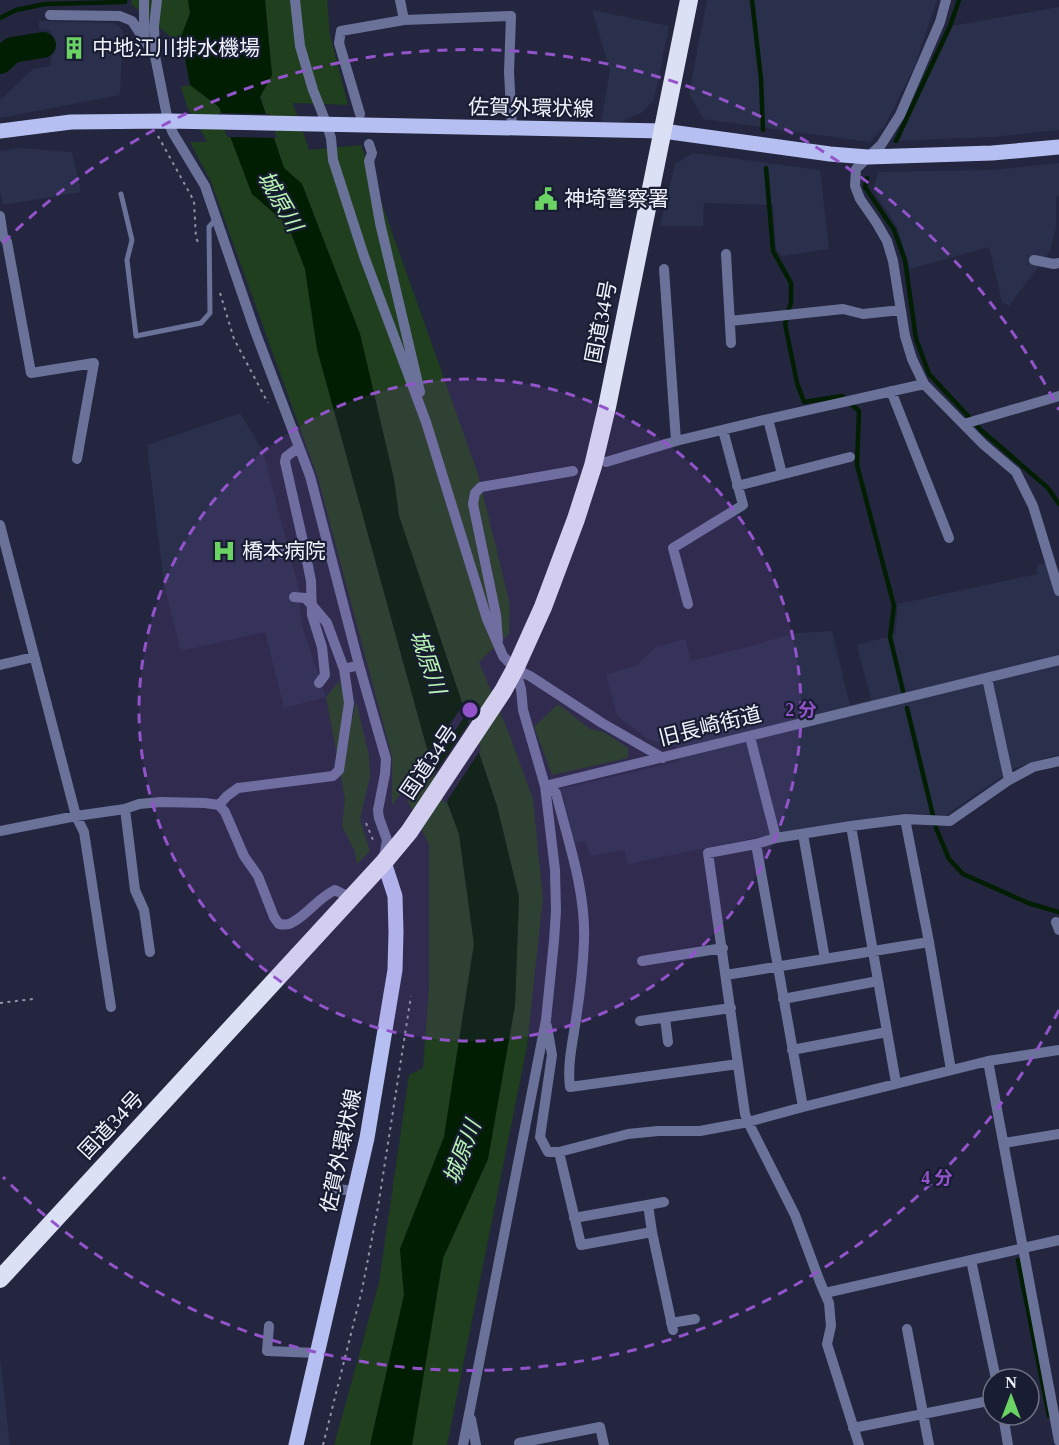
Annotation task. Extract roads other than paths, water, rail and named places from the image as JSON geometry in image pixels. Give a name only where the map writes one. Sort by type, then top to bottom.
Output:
[{"type":"highway","name":"国道34号","points":[[0,1279],[384,862],[409,832],[503,691],[515,669],[543,607],[593,466],[607,407],[689,0]]},
{"type":"main road","name":"佐賀外環状線","points":[[0,131],[71,122],[173,121],[663,131],[830,154],[868,157],[992,153],[1059,147]]},
{"type":"main road","name":"佐賀外環状線","points":[[296,1445],[367,1138],[395,970],[395,896],[384,862]]},
{"type":"street","points":[[144,0],[144,37]]},
{"type":"street","points":[[154,56],[157,0]]},
{"type":"street","points":[[295,0],[300,46],[323,125],[331,138],[333,160],[364,256],[426,422],[487,619],[499,649],[515,669],[663,758]]},
{"type":"street","points":[[400,0],[404,20]]},
{"type":"street","points":[[946,0],[940,22],[900,115],[882,145],[856,169],[855,186],[860,199],[887,241],[893,261],[905,336],[912,359],[924,384],[983,444],[1016,472],[1033,506],[1059,591]]},
{"type":"street","points":[[50,15],[120,16],[132,21],[154,56],[173,121],[173,133],[205,186],[255,331],[310,476],[386,759],[386,774],[378,810],[387,840],[384,862]]},
{"type":"street","points":[[360,114],[339,44],[341,31],[404,20],[511,16],[509,72],[512,129]]},
{"type":"street","points":[[369,144],[372,153],[369,160],[380,223],[426,422]]},
{"type":"street","points":[[0,216],[3,236],[7,242],[31,373],[94,363],[77,459]]},
{"type":"street","points":[[726,254],[731,342]]},
{"type":"street","points":[[1034,261],[1059,263]]},
{"type":"street","points":[[664,269],[676,441]]},
{"type":"street","points":[[730,321],[843,309],[863,314],[901,310]]},
{"type":"street","points":[[606,462],[676,441],[924,384]]},
{"type":"street","points":[[891,391],[949,538]]},
{"type":"street","points":[[964,424],[1059,396]]},
{"type":"street","points":[[768,419],[782,474]]},
{"type":"street","points":[[688,604],[674,548],[742,505],[723,430]]},
{"type":"street","points":[[299,447],[286,457],[285,462],[311,581],[312,615],[322,647],[325,675],[319,683]]},
{"type":"street","points":[[737,486],[850,457]]},
{"type":"street","points":[[499,649],[496,615],[473,504],[475,493],[481,487],[573,471]]},
{"type":"street","points":[[0,525],[76,816],[84,832],[111,1007]]},
{"type":"street","points":[[282,554],[304,546]]},
{"type":"street","points":[[219,805],[238,788],[333,776],[339,770],[349,703],[344,669],[327,623],[305,598],[294,597]]},
{"type":"street","points":[[0,665],[34,657]]},
{"type":"street","name":"旧長崎街道","points":[[545,786],[1059,660]]},
{"type":"street","points":[[344,669],[359,665]]},
{"type":"street","points":[[463,1445],[546,1020],[554,941],[555,870],[545,786],[523,710],[521,689],[515,669]]},
{"type":"street","points":[[987,678],[1009,780]]},
{"type":"street","points":[[750,737],[776,838]]},
{"type":"street","points":[[859,1445],[827,1344],[831,1326],[829,1303],[795,1215],[745,1114],[708,853],[776,838],[851,826],[905,819],[950,821],[1009,780],[1033,767],[1059,761]]},
{"type":"street","points":[[545,786],[556,793],[577,875],[584,919],[577,1014],[568,1074],[570,1087],[738,1064]]},
{"type":"street","points":[[0,831],[161,801],[219,805],[225,812],[244,856],[258,876],[279,924],[286,925],[293,922],[335,890],[351,898]]},
{"type":"street","points":[[125,809],[135,890],[144,910],[150,952]]},
{"type":"street","points":[[905,819],[951,1070]]},
{"type":"street","points":[[851,826],[896,1083]]},
{"type":"street","points":[[803,834],[825,959]]},
{"type":"street","points":[[756,844],[803,1107]]},
{"type":"street","points":[[726,975],[929,942]]},
{"type":"street","points":[[642,961],[723,948]]},
{"type":"street","points":[[783,999],[878,981]]},
{"type":"street","points":[[640,1021],[731,1008]]},
{"type":"street","points":[[665,1018],[669,1042]]},
{"type":"street","points":[[546,1020],[552,1055],[540,1137],[548,1152],[559,1152],[628,1134],[700,1131],[748,1122],[988,1061],[1059,1050]]},
{"type":"street","points":[[792,1050],[887,1032]]},
{"type":"street","points":[[988,1061],[1059,1441]]},
{"type":"street","points":[[1004,1143],[1059,1134]]},
{"type":"street","points":[[559,1152],[581,1245],[652,1232]]},
{"type":"street","points":[[337,1189],[355,1191]]},
{"type":"street","points":[[574,1218],[664,1202]]},
{"type":"street","points":[[648,1205],[672,1326],[695,1319]]},
{"type":"street","points":[[825,1293],[1059,1240]]},
{"type":"street","points":[[971,1260],[993,1367]]},
{"type":"street","points":[[269,1326],[267,1351],[317,1353]]},
{"type":"street","points":[[907,1329],[928,1445]]},
{"type":"street","points":[[853,1428],[981,1402]]},
{"type":"street","points":[[470,1413],[476,1445]]},
{"type":"street","points":[[519,1443],[555,1441],[600,1427],[604,1445]]},
{"type":"street","points":[[1005,1427],[1008,1445]]},
{"type":"lane","points":[[121,194],[132,240],[127,260],[136,336],[201,323],[210,313],[209,227],[216,219]]},
{"type":"water","name":"城原川","points":[[188,0],[265,0],[272,75],[260,97],[284,168],[302,184],[360,334],[394,479],[399,516],[497,806],[519,897],[515,1005],[488,1159],[443,1258],[412,1445],[370,1445],[404,1295],[400,1249],[444,1137],[474,944],[459,834],[426,745],[317,349],[305,269],[288,225],[252,194],[219,107],[190,85],[181,37],[190,13]]},
{"type":"waterway","points":[[0,18],[16,10],[45,4],[125,2],[125,0]]},
{"type":"waterway","points":[[752,0],[761,79],[763,130]]},
{"type":"waterway","points":[[896,141],[950,26],[959,0]]},
{"type":"waterway","points":[[0,61],[12,50],[43,45]]},
{"type":"waterway","points":[[173,46],[189,47]]},
{"type":"waterway","points":[[766,168],[773,251],[791,283],[791,302],[785,324],[797,383],[804,402],[842,396],[859,411],[857,465],[894,606],[890,637],[903,691]]},
{"type":"waterway","points":[[867,178],[865,187],[894,230],[905,260],[916,339],[929,374],[982,431],[1048,488],[1059,504]]},
{"type":"waterway","points":[[907,708],[936,828],[949,859],[963,874],[1028,903],[1059,912]]},
{"type":"waterway","points":[[1018,1260],[1049,1416]]},
{"type":"place","name":"中地江川排水機場","points":[[74,48]]},
{"type":"place","name":"神埼警察署","points":[[546,199]]},
{"type":"place","name":"橋本病院","points":[[224,551]]}]
